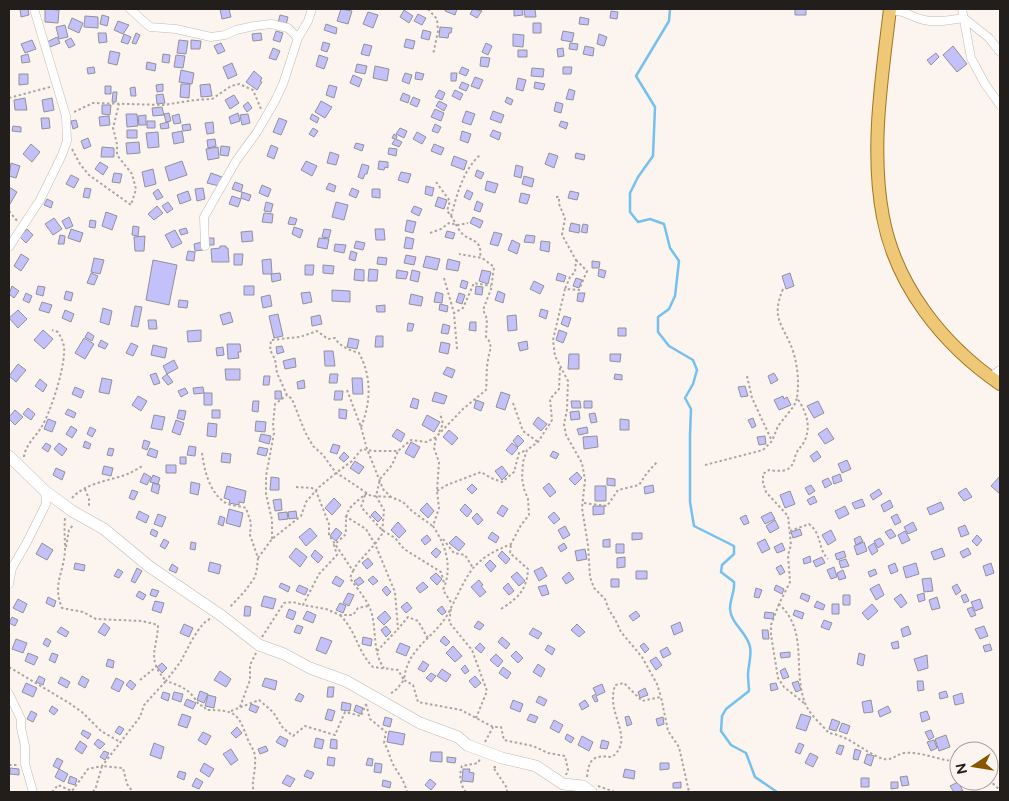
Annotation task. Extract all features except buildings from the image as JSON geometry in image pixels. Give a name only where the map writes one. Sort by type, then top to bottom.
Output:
[{"type":"main road","points":[[896,10],[878,138],[880,196],[888,235],[905,280],[919,304],[934,324],[951,342],[997,377]]},
{"type":"street","points":[[9,247],[40,200],[62,156],[67,141],[66,116],[34,9]]},
{"type":"street","points":[[130,9],[150,27],[176,28],[211,37],[225,35],[236,30],[254,26],[271,24],[288,28],[298,38]]},
{"type":"street","points":[[205,246],[204,217],[236,160],[265,118],[282,84],[298,38],[312,9]]},
{"type":"street","points":[[962,9],[971,58],[985,84],[1000,104]]},
{"type":"street","points":[[896,10],[924,20],[942,21],[964,18],[989,38],[1000,52]]},
{"type":"street","points":[[9,456],[45,491],[65,506],[104,529],[150,567],[222,616],[259,645],[284,654],[310,668],[346,681],[368,699],[381,700],[420,723],[440,729],[448,735],[458,737],[467,745],[502,758],[536,766],[563,784],[592,786]]},
{"type":"street","points":[[9,584],[12,568],[46,504],[45,491]]},
{"type":"street","points":[[9,694],[21,719],[25,746],[25,764],[33,792]]},
{"type":"path","points":[[430,9],[437,19],[438,31],[433,54]]},
{"type":"path","points":[[66,116],[93,103],[163,105],[212,99],[231,86],[239,84],[253,90],[265,118]]},
{"type":"path","points":[[9,98],[57,85]]},
{"type":"path","points":[[67,141],[80,164],[90,175],[131,205],[136,189],[132,174],[117,155],[117,144],[113,128],[119,104]]},
{"type":"path","points":[[451,216],[458,191],[472,162],[480,155]]},
{"type":"path","points":[[436,182],[450,201],[447,211],[460,232],[473,239],[478,245],[481,250],[480,257]]},
{"type":"path","points":[[556,197],[559,197],[559,204],[565,218],[562,235],[576,260],[587,271],[579,290],[565,289]]},
{"type":"path","points":[[9,212],[23,227]]},
{"type":"path","points":[[430,234],[450,223],[458,226],[468,223]]},
{"type":"path","points":[[350,578],[357,564],[382,534],[384,510],[376,496],[380,479],[392,465],[398,451],[411,440],[427,442],[436,438],[462,409],[486,390],[487,361],[491,351],[490,340],[486,337],[487,319],[483,310],[491,286],[494,267],[480,257],[459,254]]},
{"type":"path","points":[[576,260],[575,272],[570,277],[565,289],[553,340],[555,356],[568,381],[568,410],[564,424],[566,435],[582,463],[585,480],[582,508],[588,546],[590,577],[594,588],[605,599],[621,632],[642,657],[657,684],[668,731],[679,747],[689,792]]},
{"type":"path","points":[[444,278],[454,313],[457,349]]},
{"type":"path","points":[[454,313],[463,308],[474,283],[491,286]]},
{"type":"path","points":[[705,465],[763,450],[772,441],[778,426],[794,406],[797,398],[799,378],[793,350],[779,321],[778,314],[780,296],[784,289]]},
{"type":"path","points":[[30,463],[23,456],[31,440],[41,427],[62,372],[65,353],[63,340],[58,332],[52,330]]},
{"type":"path","points":[[361,427],[370,389],[364,362],[359,353],[346,348],[337,342],[335,338],[328,339],[317,330],[300,337],[271,340],[270,350],[277,373],[287,395],[292,399],[305,432],[313,446],[323,455],[336,472],[366,494],[391,497],[403,502],[433,526],[454,553],[465,555],[473,568]]},
{"type":"path","points":[[437,491],[447,485],[481,472],[502,482],[514,472],[520,453],[538,442],[552,420],[550,399],[559,389],[560,368]]},
{"type":"path","points":[[747,376],[752,398],[772,441]]},
{"type":"path","points":[[347,390],[361,427],[366,449],[380,479],[382,489],[391,497]]},
{"type":"path","points":[[272,539],[272,520],[266,494],[266,476],[274,433],[275,404],[287,395]]},
{"type":"path","points":[[797,398],[807,418],[807,432],[804,443],[796,453],[793,464],[788,469],[782,471],[769,470],[763,474],[762,483],[766,492],[788,516],[790,531],[791,546],[788,555],[790,582],[771,625],[778,678],[784,687],[805,703],[829,733],[842,735],[880,758],[892,759],[903,753],[949,762]]},
{"type":"path","points":[[513,403],[523,431],[538,442]]},
{"type":"path","points":[[433,526],[439,508],[437,491],[439,462],[434,448],[436,438],[443,424],[440,413]]},
{"type":"path","points":[[258,558],[272,539],[301,516],[306,502],[316,491],[336,472],[352,462],[362,448],[398,451]]},
{"type":"path","points":[[501,609],[520,594],[528,581],[528,569],[510,553],[511,544],[521,525],[529,515],[528,499],[522,478],[523,462],[527,450]]},
{"type":"path","points":[[583,503],[607,506],[618,490],[639,485],[646,473],[657,462]]},
{"type":"path","points":[[92,792],[96,787],[102,766],[140,717],[144,705],[166,681],[156,667],[153,650],[158,634],[158,625],[142,621],[96,619],[84,612],[62,608],[58,598],[58,580],[65,551],[65,506],[74,495],[85,488],[129,473],[144,465]]},
{"type":"path","points":[[296,487],[312,488],[316,491],[329,524],[328,535],[353,571],[350,578]]},
{"type":"path","points":[[334,545],[346,534],[345,516],[352,506],[366,494]]},
{"type":"path","points":[[366,494],[361,507],[382,530],[395,538],[404,549],[441,572],[445,586]]},
{"type":"path","points":[[345,516],[366,529],[375,544],[395,592],[398,629]]},
{"type":"path","points":[[790,531],[809,524],[816,529],[823,554],[828,558]]},
{"type":"path","points":[[433,526],[443,541],[449,565],[443,590],[452,603],[449,622],[472,650],[487,690],[476,719]]},
{"type":"path","points":[[381,700],[397,689],[404,680],[410,660],[421,643],[437,630],[448,614],[452,603],[457,598],[473,568],[489,553],[511,544]]},
{"type":"path","points":[[334,545],[337,555],[319,574],[303,606],[326,609],[340,615],[353,616],[358,608],[369,606]]},
{"type":"path","points":[[350,578],[369,606],[374,626],[376,652],[384,668]]},
{"type":"path","points":[[779,604],[786,610],[798,634],[800,678],[805,703]]},
{"type":"path","points":[[340,615],[349,624],[367,661],[373,667],[398,670],[404,680],[413,685],[418,702],[461,710],[493,727],[501,727],[504,740],[533,746],[548,753],[565,756],[568,770],[563,784]]},
{"type":"path","points":[[376,652],[408,617],[418,621],[427,637],[437,630]]},
{"type":"path","points":[[9,667],[69,703],[82,712],[101,731],[120,742]]},
{"type":"path","points":[[140,680],[156,667]]},
{"type":"path","points":[[614,792],[592,786],[586,777],[588,767],[594,758],[598,756],[612,757],[620,751],[622,742],[612,698],[615,685],[624,683],[642,701],[661,697]]},
{"type":"path","points":[[230,712],[258,700],[273,712],[283,728],[293,736],[305,726],[336,735],[345,712],[362,716],[368,699]]},
{"type":"path","points":[[368,699],[370,720],[386,732],[384,743],[388,748],[393,765],[403,778],[407,792]]},
{"type":"path","points":[[466,792],[463,789],[460,773],[462,766],[478,763],[482,749],[493,727]]},
{"type":"path","points":[[502,758],[502,767],[493,767],[507,788],[507,792]]},
{"type":"path","points":[[52,792],[58,785],[72,791],[88,769],[102,766],[123,768],[127,784],[133,792]]},
{"type":"waterway","points":[[670,9],[669,21],[636,76],[655,107],[653,156],[638,177],[630,193],[630,212],[638,222],[650,219],[664,224],[670,248],[679,261],[675,296],[669,309],[658,317],[658,332],[669,346],[693,360],[697,370],[693,384],[685,398],[691,409],[690,502],[694,526],[734,546],[734,554],[722,565],[721,572],[734,582],[730,605],[731,614],[746,637],[750,647],[749,691],[726,709],[722,716],[721,731],[731,745],[746,753],[755,777],[777,792]]}]
